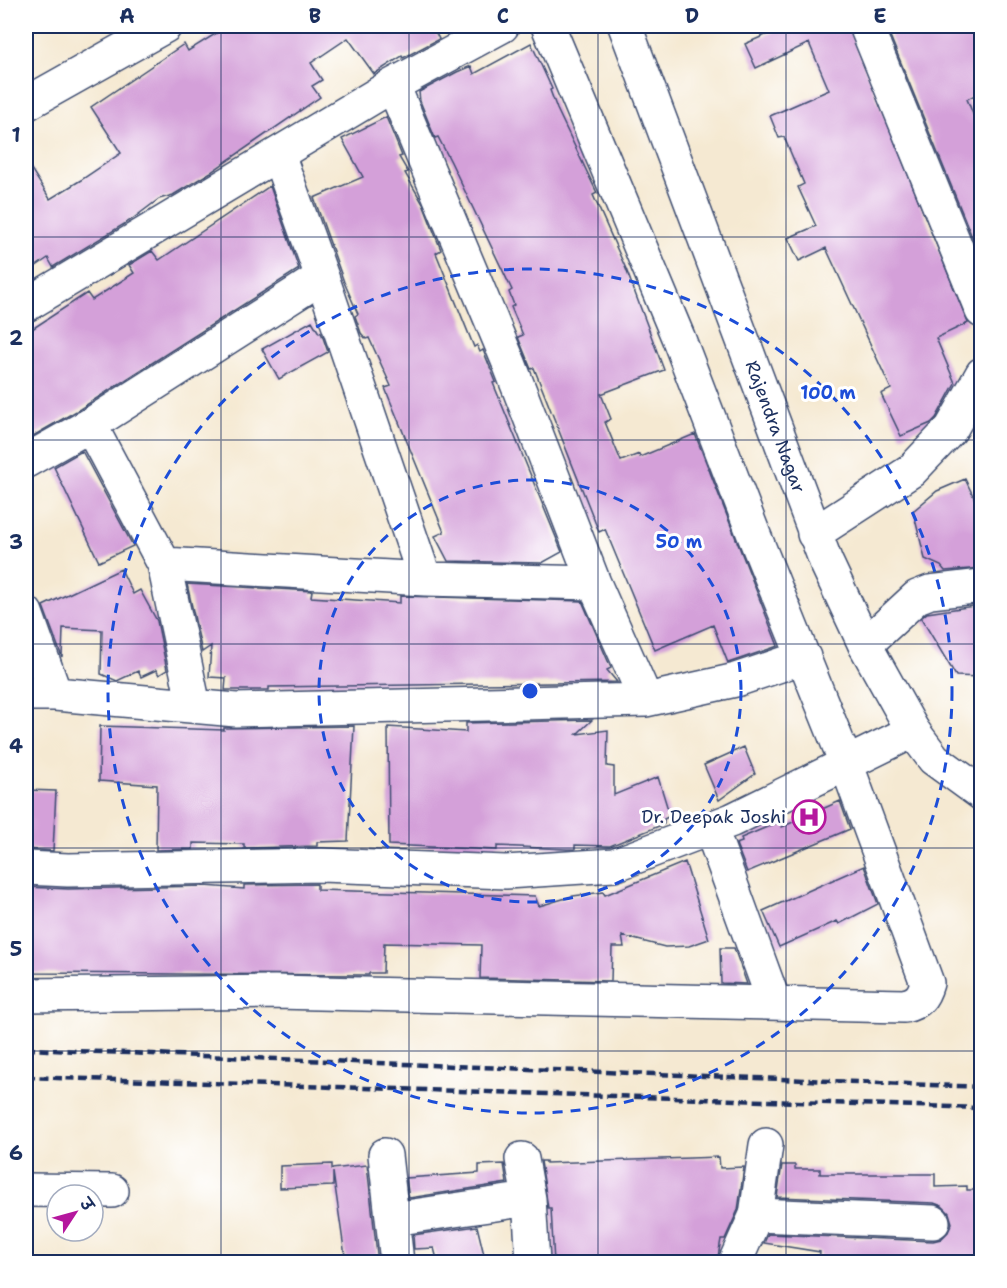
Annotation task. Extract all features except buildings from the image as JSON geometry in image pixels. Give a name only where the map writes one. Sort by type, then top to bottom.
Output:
[{"type":"street","points":[[26,104],[165,26]]},
{"type":"street","points":[[26,305],[393,85],[502,26]]},
{"type":"street","points":[[26,995],[275,992],[595,1001],[774,1002],[904,1006],[916,1003],[924,994],[927,983],[846,763],[678,337],[548,26]]},
{"type":"street","name":"Rajendra Nagar","points":[[625,26],[814,534],[865,645],[913,731],[934,759],[981,794]]},
{"type":"street","points":[[866,26],[981,311]]},
{"type":"street","points":[[393,85],[509,363],[594,583],[646,700]]},
{"type":"street","points":[[278,154],[425,579]]},
{"type":"street","points":[[26,461],[90,425],[322,277]]},
{"type":"street","points":[[814,534],[911,471],[951,429],[981,374]]},
{"type":"street","points":[[90,425],[164,564],[194,706]]},
{"type":"street","points":[[164,564],[425,579],[594,583]]},
{"type":"street","points":[[865,645],[917,597],[930,592],[981,585]]},
{"type":"street","points":[[26,613],[40,694],[236,710],[646,700],[736,680],[804,657]]},
{"type":"street","points":[[26,868],[68,870],[321,865],[506,872],[614,865],[711,829],[913,731]]},
{"type":"street","points":[[711,829],[774,1002]]},
{"type":"street","points":[[735,1263],[756,1215],[766,1145]]},
{"type":"street","points":[[385,1155],[397,1263]]},
{"type":"street","points":[[522,1159],[529,1199],[533,1263]]},
{"type":"street","points":[[26,1190],[112,1191]]},
{"type":"street","points":[[393,1219],[529,1199]]},
{"type":"street","points":[[756,1215],[933,1222]]},
{"type":"railway","points":[[26,1049],[982,1087]]},
{"type":"railway","points":[[26,1077],[982,1108]]},
{"type":"place","name":"Dr. Deepak Joshi","points":[[809,817]]}]
